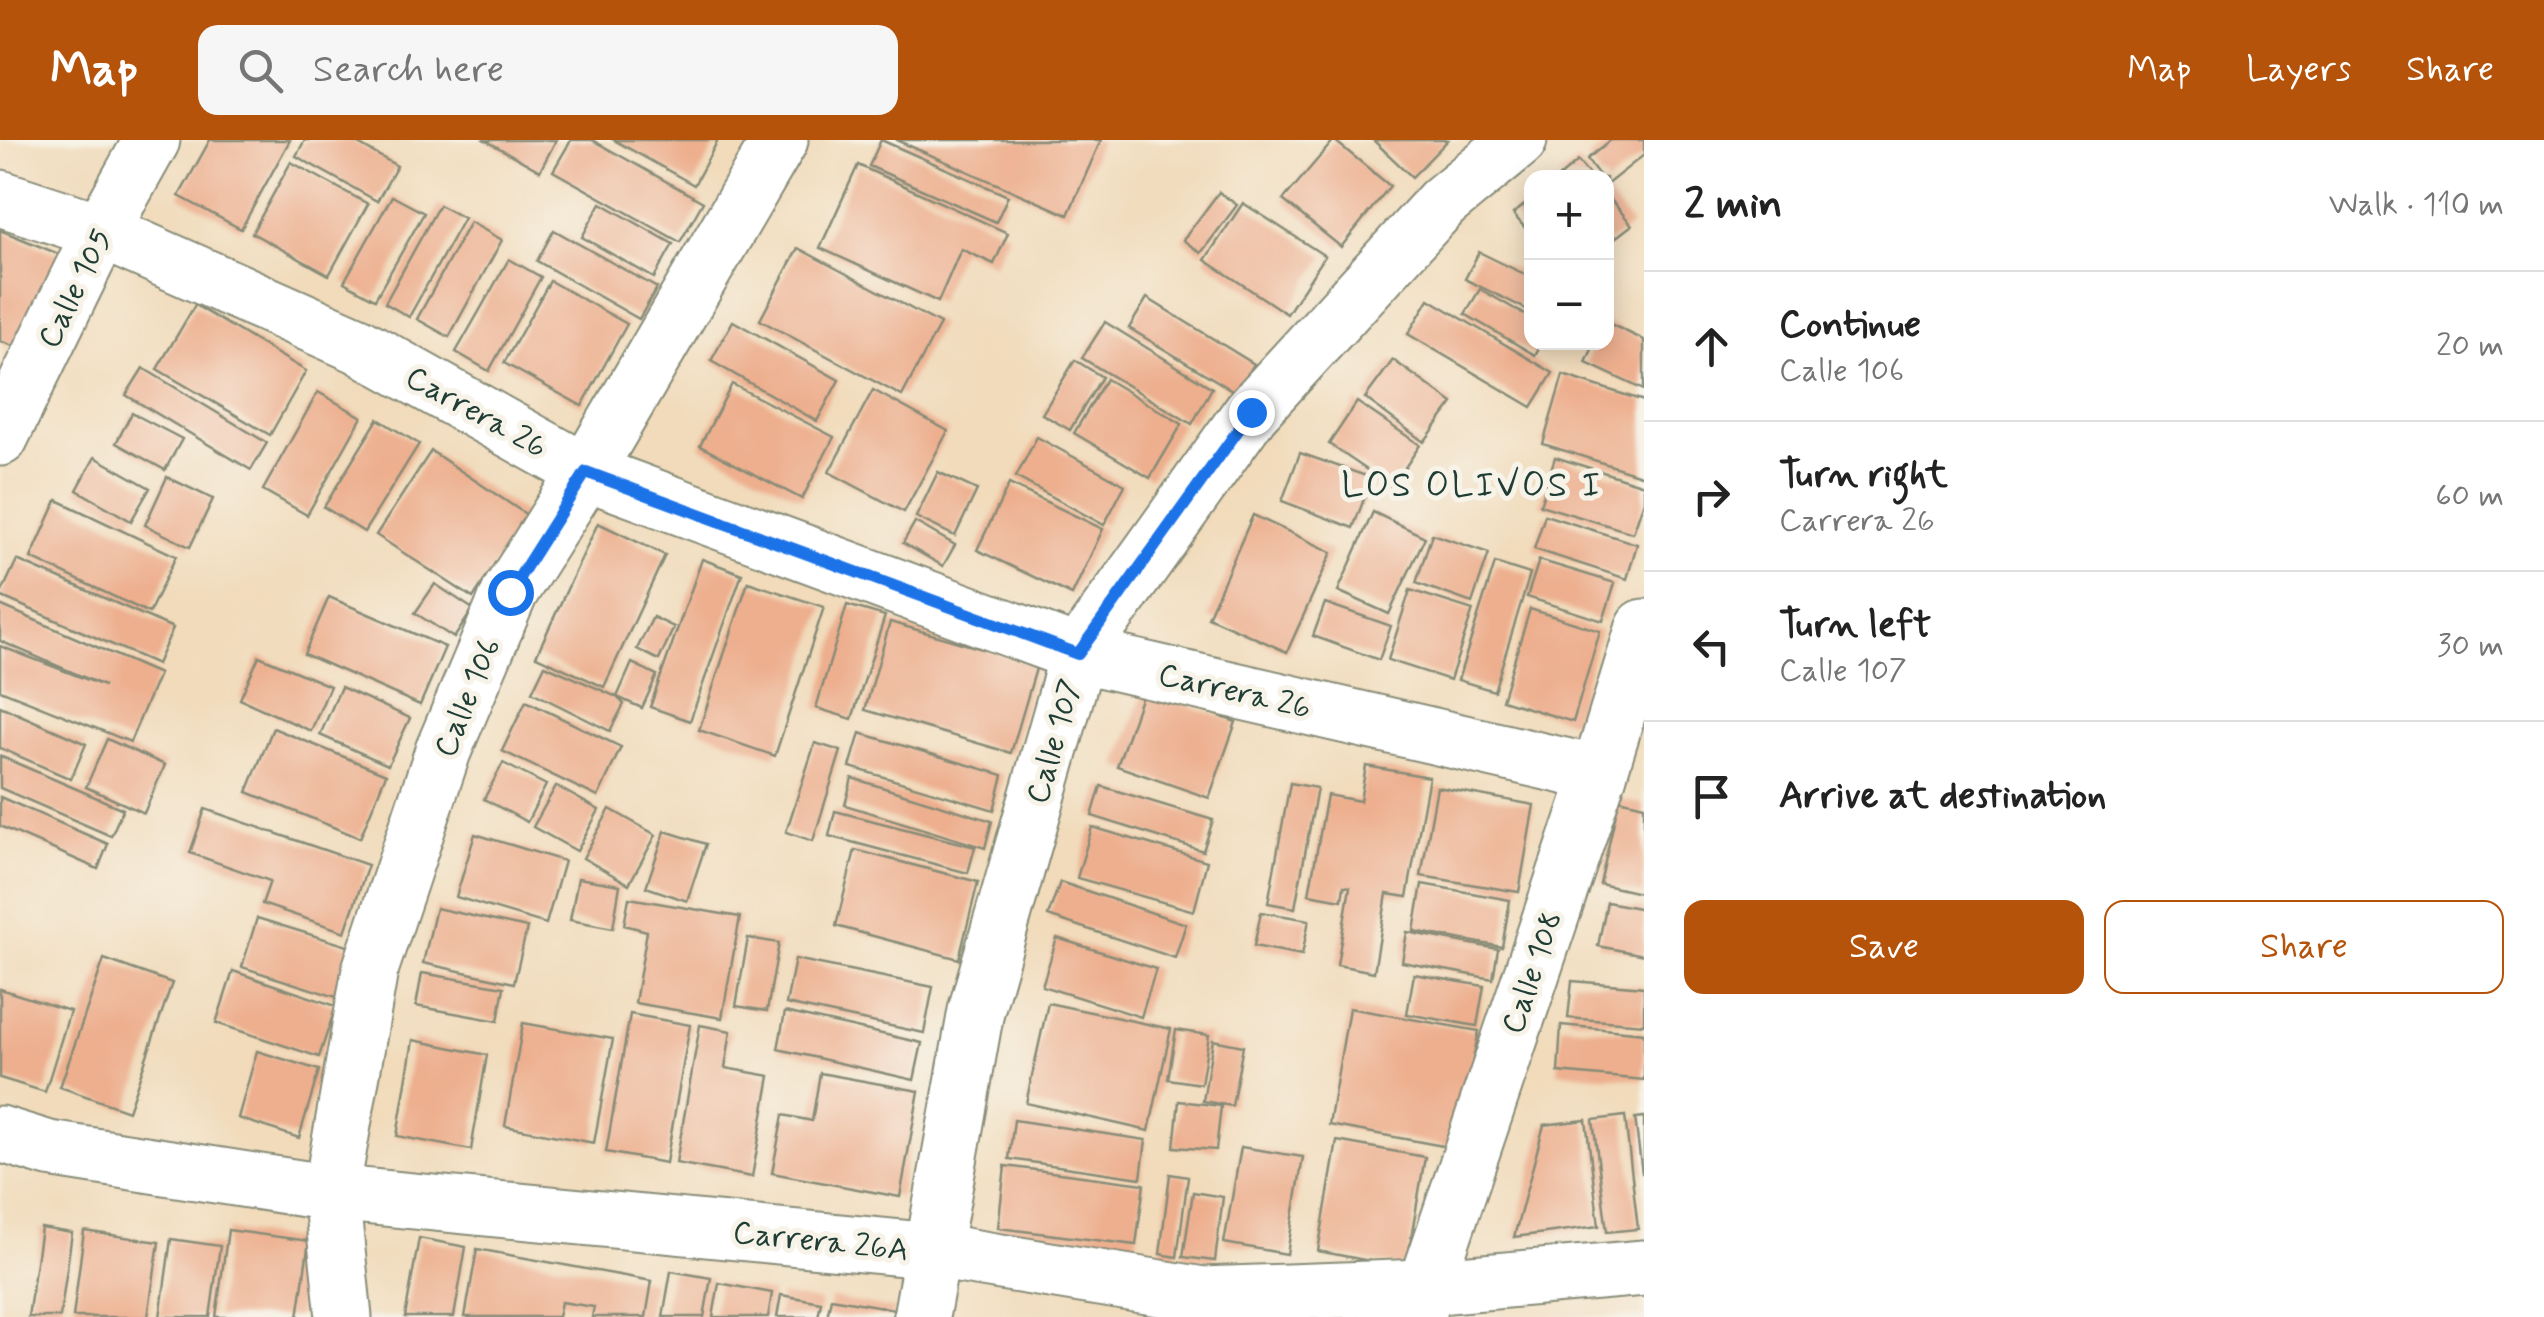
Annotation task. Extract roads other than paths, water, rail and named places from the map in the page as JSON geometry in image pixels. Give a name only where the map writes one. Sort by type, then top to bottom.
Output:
[{"type":"street","name":"Calle 105","points":[[0,438],[101,231],[152,140]]},
{"type":"street","name":"Calle 106","points":[[344,1317],[331,1193],[370,970],[443,751],[510,592],[586,472],[780,140]]},
{"type":"street","name":"Calle 107","points":[[921,1317],[976,1011],[1078,654],[1251,412],[1443,202],[1519,140]]},
{"type":"street","name":"Carrera 26","points":[[0,198],[101,231],[358,345],[586,472],[1078,654],[1599,774]]},
{"type":"street","name":"Calle 108","points":[[1421,1302],[1599,774],[1644,627]]},
{"type":"street","name":"Carrera 26A","points":[[0,1134],[49,1148],[331,1193],[934,1251],[1203,1295],[1421,1302],[1644,1268]]},
{"type":"district","name":"LOS OLIVOS I","points":[[1472,484]]}]
